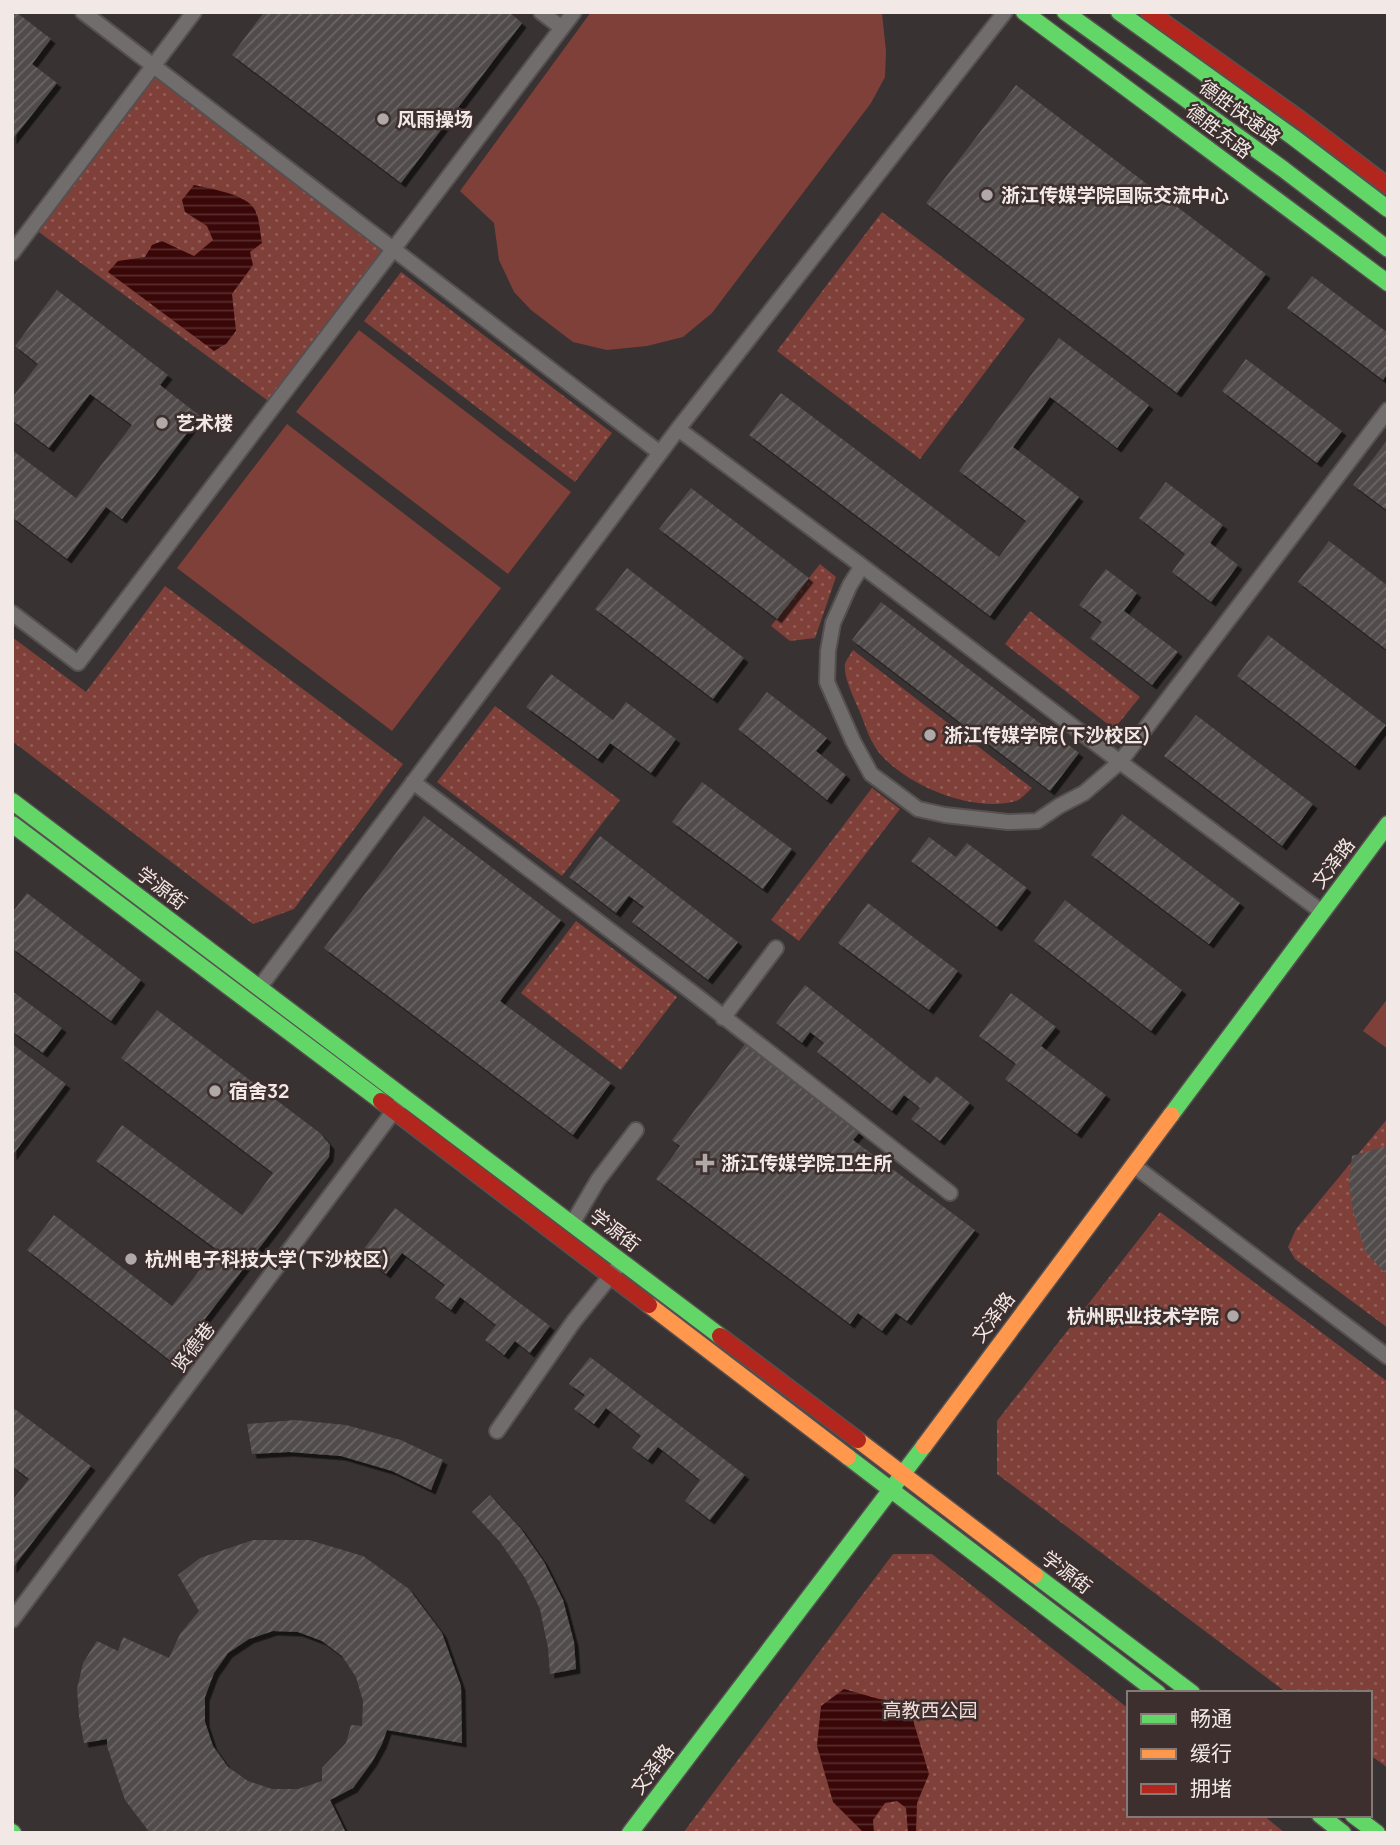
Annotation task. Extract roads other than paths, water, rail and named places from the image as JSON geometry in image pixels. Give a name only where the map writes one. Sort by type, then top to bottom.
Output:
[{"type":"main road","name":"德胜东路","points":[[1024,12],[1388,283]]},
{"type":"main road","name":"德胜快速路","points":[[1065,12],[1283,169],[1388,249]]},
{"type":"main road","name":"德胜快速路","points":[[1119,12],[1388,209]]},
{"type":"main road","points":[[1149,12],[1301,120],[1388,186]]},
{"type":"main road","name":"学源街","points":[[12,802],[1189,1691]]},
{"type":"main road","name":"学源街","points":[[12,824],[394,1111],[1155,1691]]},
{"type":"main road","name":"文泽路","points":[[630,1833],[903,1474],[1388,824]]},
{"type":"main road","points":[[1323,1817],[1343,1833]]},
{"type":"main road","points":[[1356,1817],[1377,1833]]},
{"type":"street","points":[[83,12],[660,453]]},
{"type":"street","points":[[12,253],[194,12]]},
{"type":"street","points":[[541,12],[562,28]]},
{"type":"street","points":[[12,613],[78,663],[574,12]]},
{"type":"street","points":[[259,988],[678,429],[1005,12]]},
{"type":"street","points":[[862,566],[833,623],[828,651],[827,682],[871,774],[918,809],[1008,822],[1037,821],[1084,793],[1119,762],[1388,410]]},
{"type":"street","points":[[678,429],[1322,912]]},
{"type":"street","points":[[412,782],[950,1193]]},
{"type":"street","points":[[723,1018],[776,948]]},
{"type":"street","name":"贤德巷","points":[[12,1620],[404,1097]]},
{"type":"street","points":[[572,1224],[598,1180],[636,1130]]},
{"type":"street","points":[[1133,1166],[1388,1357]]},
{"type":"street","points":[[497,1431],[574,1321],[622,1262]]},
{"type":"place","name":"风雨操场","points":[[383,119]]},
{"type":"place","name":"浙江传媒学院国际交流中心","points":[[987,195]]},
{"type":"place","name":"艺术楼","points":[[162,423]]},
{"type":"place","name":"浙江传媒学院(下沙校区)","points":[[930,735]]},
{"type":"place","name":"宿舍32","points":[[215,1091]]},
{"type":"place","name":"浙江传媒学院卫生所","points":[[705,1163]]},
{"type":"place","name":"杭州电子科技大学(下沙校区)","points":[[131,1259]]},
{"type":"place","name":"杭州职业技术学院","points":[[1233,1316]]},
{"type":"park label","name":"高教西公园","points":[[930,1710]]}]
